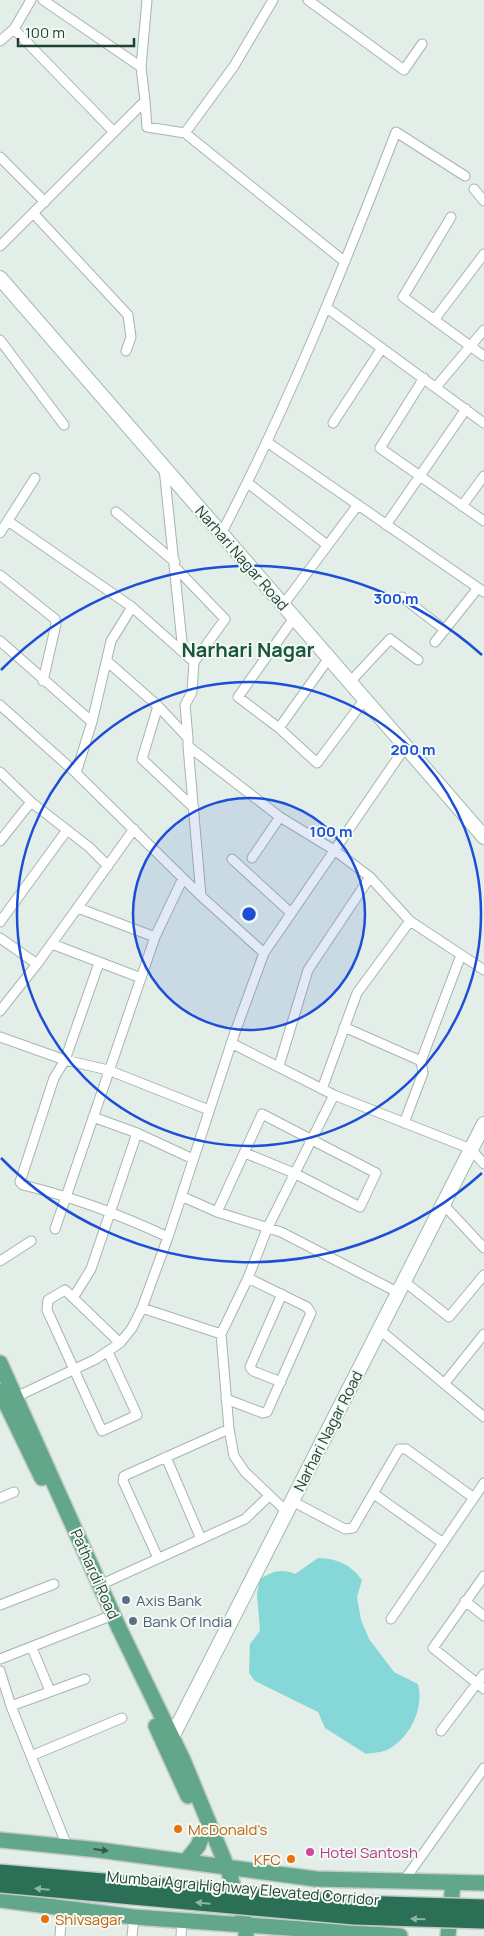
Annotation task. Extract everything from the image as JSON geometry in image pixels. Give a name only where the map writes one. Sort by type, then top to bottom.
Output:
[{"type":"highway","name":"Mumbai Agra Highway Elevated Corridor","points":[[0,1872],[355,1903],[484,1907]]},
{"type":"highway","name":"Mumbai Agra Highway Elevated Corridor","points":[[0,1885],[354,1917],[484,1921]]},
{"type":"main road","name":"Pathardi Road","points":[[0,1363],[5,1398],[100,1585],[110,1616]]},
{"type":"main road","points":[[5,1398],[110,1616],[224,1866],[241,1930]]},
{"type":"main road","points":[[168,1740],[204,1831],[224,1866]]},
{"type":"main road","points":[[186,1861],[198,1846],[204,1831]]},
{"type":"main road","points":[[0,1840],[67,1846],[186,1861],[316,1880],[484,1883]]},
{"type":"main road","points":[[448,1936],[453,1883]]},
{"type":"main road","points":[[0,1900],[134,1917],[182,1920],[241,1930],[400,1936]]},
{"type":"street","points":[[0,41],[14,29],[31,0]]},
{"type":"street","points":[[43,0],[140,67]]},
{"type":"street","points":[[147,0],[140,67],[145,101],[146,127],[185,133],[345,262]]},
{"type":"street","points":[[185,133],[234,66],[273,0]]},
{"type":"street","points":[[308,0],[404,70],[422,44]]},
{"type":"street","points":[[14,29],[114,132]]},
{"type":"street","points":[[0,246],[145,101]]},
{"type":"street","points":[[221,534],[248,483],[327,308],[396,132],[465,176]]},
{"type":"street","points":[[0,157],[45,202]]},
{"type":"street","points":[[474,189],[484,201]]},
{"type":"street","points":[[34,214],[128,315],[131,338],[126,351]]},
{"type":"street","points":[[451,217],[403,297],[484,356]]},
{"type":"street","points":[[434,320],[484,254]]},
{"type":"street","name":"Narhari Nagar Road","points":[[0,278],[484,837]]},
{"type":"street","points":[[327,308],[484,423]]},
{"type":"street","points":[[436,387],[484,330]]},
{"type":"street","points":[[0,340],[64,425]]},
{"type":"street","points":[[333,422],[382,348]]},
{"type":"street","points":[[424,378],[380,446],[382,451],[484,521]]},
{"type":"street","points":[[386,524],[466,409]]},
{"type":"street","points":[[267,442],[481,590],[436,642]]},
{"type":"street","points":[[164,468],[183,652]]},
{"type":"street","points":[[462,506],[484,476]]},
{"type":"street","points":[[0,533],[35,478]]},
{"type":"street","points":[[248,483],[327,545]]},
{"type":"street","points":[[283,605],[357,506]]},
{"type":"street","points":[[116,512],[175,564],[225,619],[194,662],[192,692],[185,705],[201,896]]},
{"type":"street","points":[[8,521],[132,607],[194,662]]},
{"type":"street","points":[[0,575],[55,618],[56,624],[43,681]]},
{"type":"street","points":[[402,597],[445,630]]},
{"type":"street","points":[[76,774],[108,662],[112,638],[132,607]]},
{"type":"street","points":[[294,618],[238,697],[279,728],[317,763],[365,699]]},
{"type":"street","points":[[350,682],[390,639],[418,660]]},
{"type":"street","points":[[0,641],[43,681],[92,722]]},
{"type":"street","points":[[279,728],[329,658]]},
{"type":"street","points":[[108,662],[158,706],[188,742],[280,816],[334,850],[370,877],[410,921],[484,970]]},
{"type":"street","points":[[0,705],[134,829],[201,896],[264,952]]},
{"type":"street","points":[[158,706],[142,758],[194,808]]},
{"type":"street","points":[[5,1398],[74,1370],[108,1352],[132,1328],[142,1308],[168,1237],[231,1043],[264,952],[406,746]]},
{"type":"street","points":[[0,772],[31,802],[108,866]]},
{"type":"street","points":[[0,841],[31,802]]},
{"type":"street","points":[[252,858],[280,816]]},
{"type":"street","points":[[1,1005],[37,964],[134,829]]},
{"type":"street","points":[[0,922],[67,830]]},
{"type":"street","points":[[232,859],[291,913]]},
{"type":"street","points":[[279,1066],[308,970],[370,877]]},
{"type":"street","points":[[55,1229],[155,936],[183,878]]},
{"type":"street","points":[[78,908],[155,936]]},
{"type":"street","points":[[322,1089],[344,1026],[361,987],[410,921]]},
{"type":"street","points":[[0,938],[37,964]]},
{"type":"street","points":[[52,944],[141,978]]},
{"type":"street","points":[[404,1123],[423,1073],[420,1061],[461,955]]},
{"type":"street","points":[[99,963],[64,1060],[54,1078],[20,1180],[23,1185],[66,1196],[111,1211],[168,1237]]},
{"type":"street","points":[[344,1026],[420,1061]]},
{"type":"street","points":[[0,1037],[64,1060],[108,1070],[209,1110]]},
{"type":"street","points":[[231,1043],[334,1095],[471,1149],[484,1164]]},
{"type":"street","points":[[334,1095],[267,1229],[248,1278],[221,1334],[229,1429],[234,1456],[239,1465],[269,1496],[349,1529],[356,1526],[399,1448],[406,1449],[474,1498]]},
{"type":"street","points":[[217,1212],[262,1114],[313,1138],[376,1173],[360,1207],[294,1174],[245,1153]]},
{"type":"street","points":[[93,1116],[137,1133],[193,1159]]},
{"type":"street","name":"Narhari Nagar Road","points":[[168,1740],[290,1506],[484,1124]]},
{"type":"street","points":[[73,1298],[91,1269],[137,1133]]},
{"type":"street","points":[[181,1196],[217,1212],[281,1232],[402,1287],[449,1318],[484,1275]]},
{"type":"street","points":[[444,1205],[484,1248]]},
{"type":"street","points":[[0,1261],[31,1241]]},
{"type":"street","points":[[226,1399],[265,1413],[269,1410],[311,1313],[308,1307],[248,1278]]},
{"type":"street","points":[[108,1352],[137,1413],[135,1417],[101,1431],[46,1305],[51,1296],[65,1290],[120,1342]]},
{"type":"street","points":[[281,1382],[253,1371],[250,1367],[282,1294]]},
{"type":"street","points":[[142,1308],[221,1334]]},
{"type":"street","points":[[380,1330],[484,1417]]},
{"type":"street","points":[[444,1384],[484,1334]]},
{"type":"street","points":[[158,1558],[123,1478],[126,1474],[229,1429]]},
{"type":"street","points":[[166,1456],[201,1539]]},
{"type":"street","points":[[391,1619],[484,1483]]},
{"type":"street","points":[[0,1498],[14,1492]]},
{"type":"street","points":[[374,1494],[443,1543]]},
{"type":"street","points":[[100,1585],[245,1519],[269,1496]]},
{"type":"street","points":[[480,1686],[433,1648],[484,1576]]},
{"type":"street","points":[[0,1605],[54,1584]]},
{"type":"street","points":[[465,1601],[484,1616]]},
{"type":"street","points":[[0,1659],[110,1616]]},
{"type":"street","points":[[32,1648],[50,1691]]},
{"type":"street","points":[[0,1671],[11,1706],[67,1846]]},
{"type":"street","points":[[441,1731],[480,1686],[484,1674]]},
{"type":"street","points":[[11,1706],[85,1679]]},
{"type":"street","points":[[31,1756],[122,1718]]},
{"type":"street","points":[[403,1882],[484,1768]]},
{"type":"street","points":[[60,1936],[62,1908]]},
{"type":"street","points":[[132,1936],[134,1917]]},
{"type":"street","points":[[181,1936],[182,1920]]},
{"type":"water","points":[[318,1558],[343,1563],[362,1580],[357,1597],[361,1620],[369,1639],[394,1672],[418,1684],[419,1702],[414,1721],[404,1737],[387,1750],[366,1754],[325,1728],[318,1712],[255,1681],[249,1673],[250,1644],[260,1631],[257,1594],[260,1579],[277,1572],[285,1571],[295,1574]]},
{"type":"place","name":"Axis Bank","points":[[126,1600]]},
{"type":"place","name":"Bank Of India","points":[[133,1621]]},
{"type":"place","name":"McDonald's","points":[[178,1829]]},
{"type":"place","name":"Hotel Santosh","points":[[310,1852]]},
{"type":"place","name":"KFC","points":[[291,1859]]},
{"type":"place","name":"Shivsagar","points":[[45,1919]]},
{"type":"district","name":"Narhari Nagar","points":[[248,649]]}]
